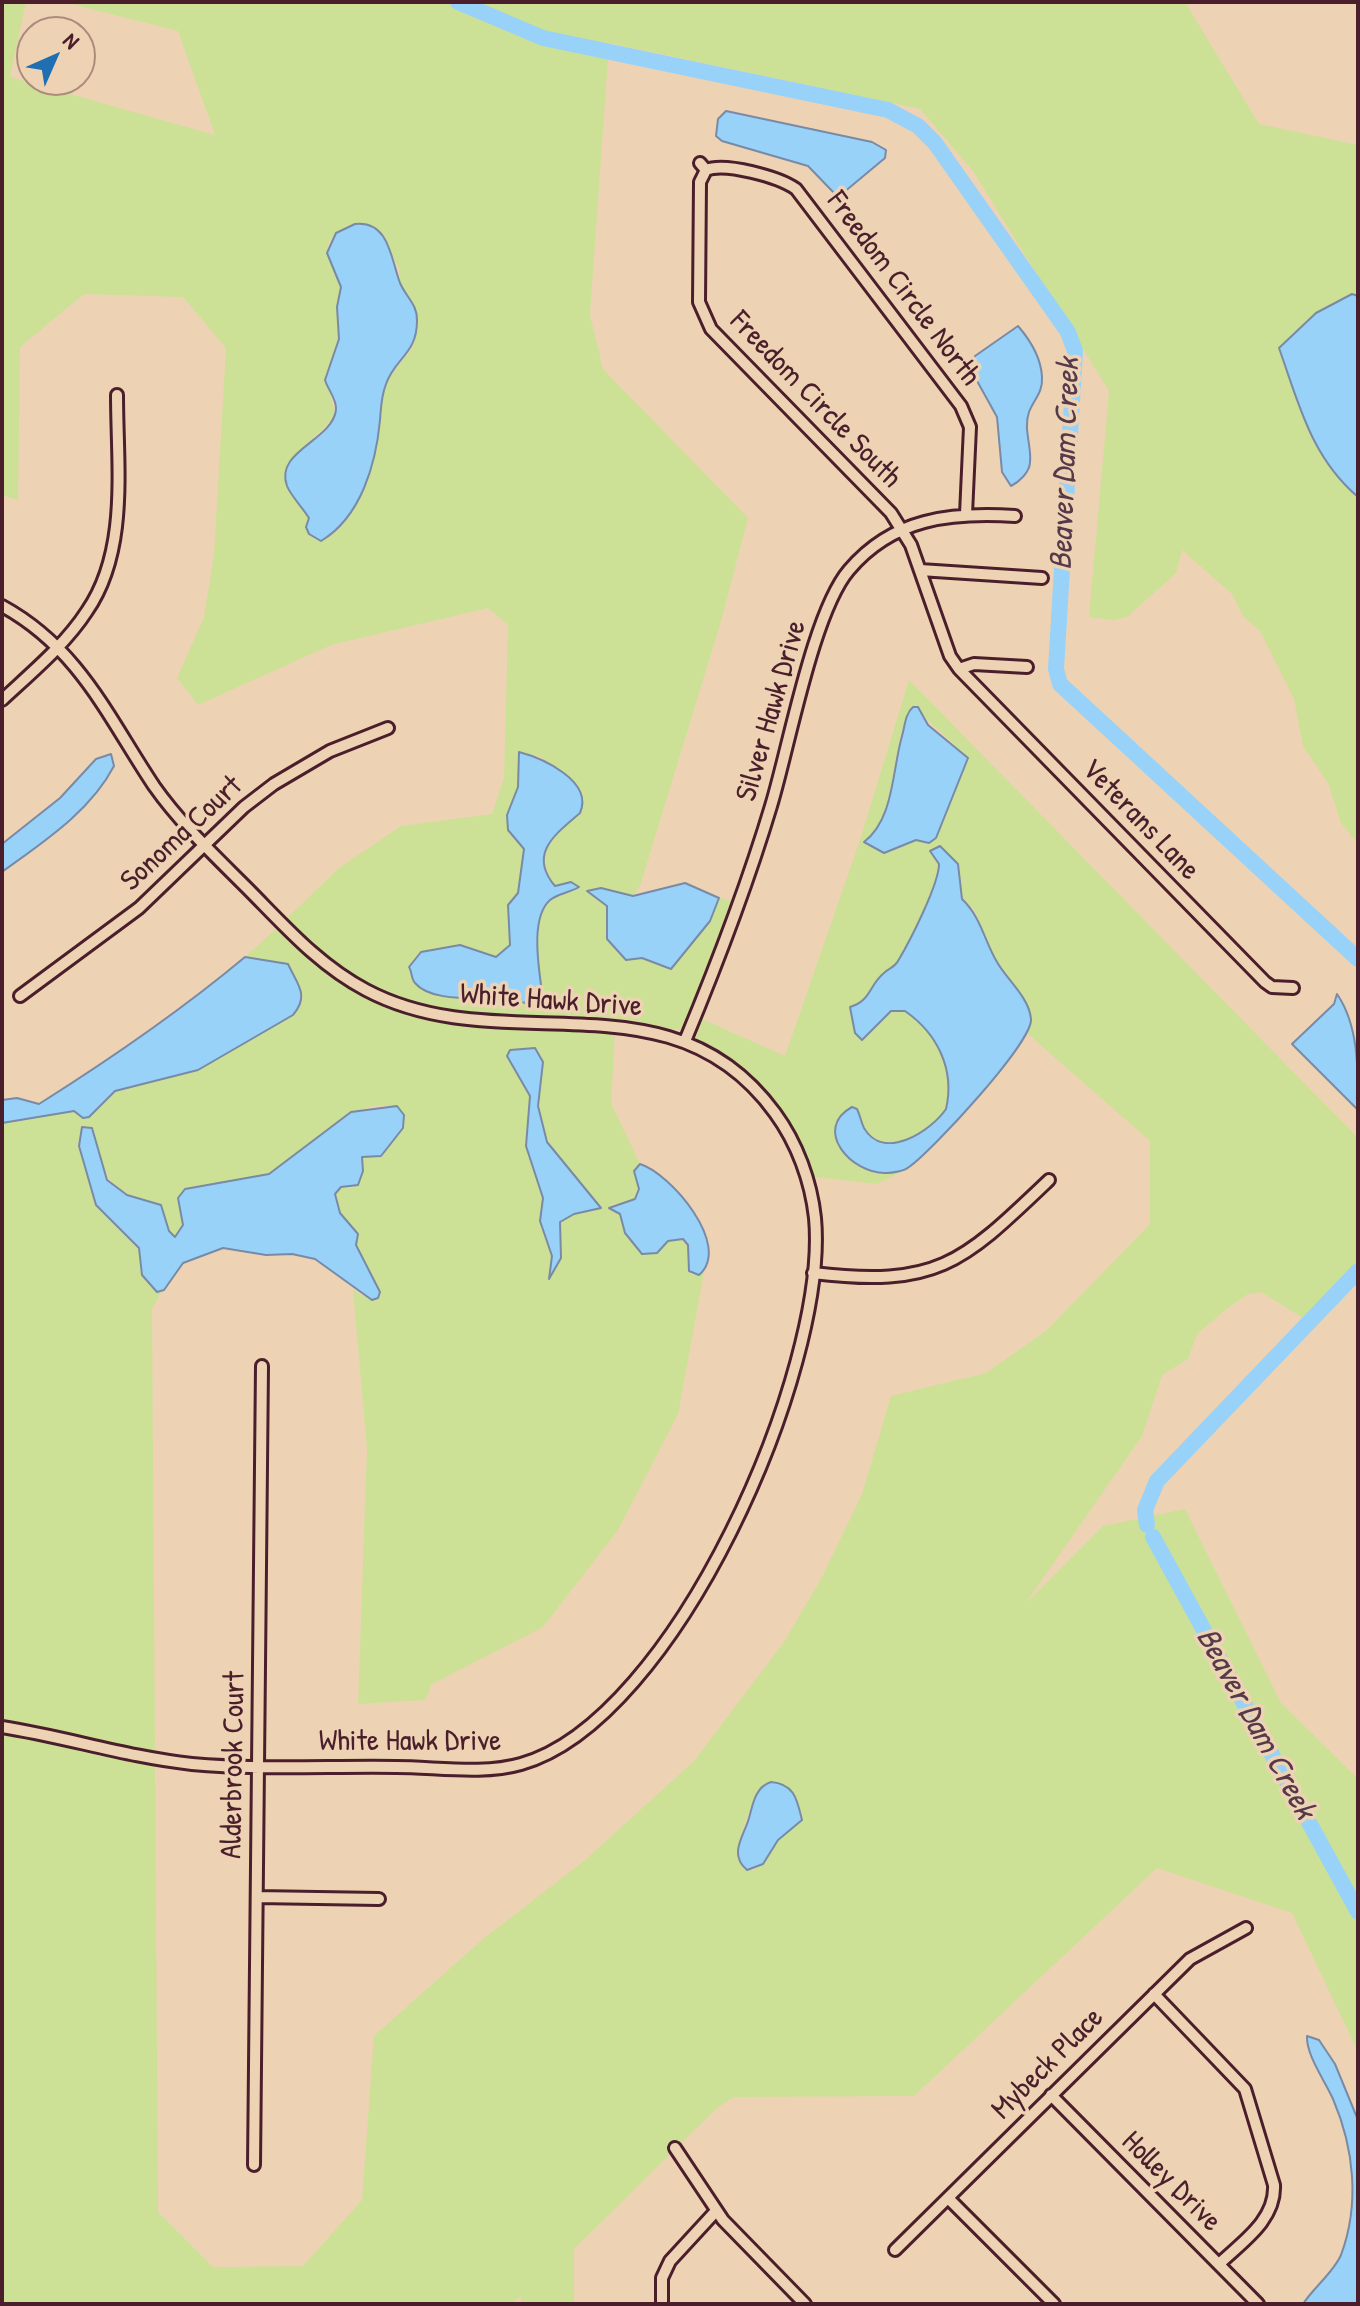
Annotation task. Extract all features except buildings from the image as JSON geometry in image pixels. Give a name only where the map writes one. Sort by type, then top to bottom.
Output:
[{"type":"street","name":"Freedom Circle North","points":[[703,166],[773,178],[801,194],[965,411],[970,441],[966,514]]},
{"type":"street","name":"Freedom Circle South","points":[[703,166],[700,182],[699,302],[705,320],[902,528]]},
{"type":"street","points":[[2,700],[56,647],[88,610],[103,583],[113,551],[117,395]]},
{"type":"street","name":"Silver Hawk Drive","points":[[685,1041],[757,849],[828,607],[849,569],[875,545],[902,528],[927,520],[966,514],[1015,516]]},
{"type":"street","name":"Veterans Lane","points":[[902,528],[950,656],[959,669],[1265,982],[1272,987],[1293,988]]},
{"type":"street","points":[[920,570],[1042,578]]},
{"type":"street","name":"White Hawk Drive","points":[[2,606],[30,623],[56,647],[109,710],[168,805],[312,953],[347,979],[383,999],[453,1020],[620,1025],[685,1041],[722,1061],[749,1084],[788,1133],[811,1196],[815,1233],[813,1273],[786,1398],[757,1478],[732,1533],[694,1597],[659,1647],[588,1727],[555,1752],[508,1767],[258,1766],[178,1762],[2,1727]]},
{"type":"street","points":[[959,669],[974,664],[1027,667]]},
{"type":"street","name":"Sonoma Court","points":[[20,996],[130,916],[244,807],[285,776],[330,751],[388,728]]},
{"type":"street","points":[[813,1273],[882,1279],[934,1269],[988,1238],[1049,1180]]},
{"type":"street","name":"Alderbrook Court","points":[[254,2165],[262,1366]]},
{"type":"street","points":[[257,1897],[379,1899]]},
{"type":"street","name":"Mybeck Place","points":[[895,2250],[1190,1959],[1246,1928]]},
{"type":"street","points":[[1154,1994],[1245,2089],[1274,2185],[1274,2196],[1264,2220],[1219,2264]]},
{"type":"street","name":"Holley Drive","points":[[1051,2095],[1258,2304]]},
{"type":"street","points":[[675,2148],[716,2211],[805,2304]]},
{"type":"street","points":[[948,2198],[1054,2304]]},
{"type":"street","points":[[662,2304],[662,2278],[670,2261],[716,2211]]},
{"type":"green space","points":[[2,2],[26,2],[23,16],[16,16],[16,49],[10,77],[16,79],[16,96],[77,96],[215,135],[178,31],[63,2],[1185,2],[1259,124],[1358,145],[1358,296],[1352,294],[1316,313],[1292,338],[1308,425],[1315,443],[1339,479],[1358,497],[1358,844],[1341,823],[1328,783],[1303,746],[1294,699],[1260,631],[1243,616],[1232,594],[1182,550],[1176,573],[1127,617],[1114,620],[1089,617],[1109,391],[973,171],[920,109],[609,43],[590,315],[603,369],[748,518],[721,621],[640,886],[633,896],[602,888],[607,906],[607,939],[670,969],[710,921],[719,898],[733,901],[686,1023],[679,1030],[619,1019],[480,1014],[441,1009],[403,999],[366,983],[327,956],[286,919],[339,868],[401,826],[492,814],[504,778],[508,625],[488,608],[331,645],[198,705],[177,678],[204,617],[214,555],[226,348],[183,297],[84,294],[20,347],[18,500],[2,495]],"holes":[[[347,227],[380,231],[399,269],[400,282],[413,303],[418,322],[412,348],[386,382],[362,494],[327,538],[306,527],[309,518],[289,490],[286,475],[295,456],[335,413],[326,376],[337,351],[340,288],[328,253],[330,240]],[[519,752],[541,757],[577,786],[573,819],[552,839],[546,854],[552,883],[559,887],[571,882],[569,893],[551,899],[540,916],[537,939],[541,985],[528,999],[504,1002],[448,994],[419,984],[412,977],[413,964],[421,952],[460,945],[496,957],[510,945],[507,913],[518,893],[524,849],[508,830],[507,815],[518,787]]]},
{"type":"green space","points":[[909,680],[1358,1138],[1358,1260],[1303,1318],[1261,1292],[1248,1294],[1197,1334],[1188,1359],[1162,1375],[1142,1436],[1025,1604],[1103,1526],[1185,1509],[1281,1703],[1358,1779],[1358,2052],[1292,1913],[1157,1868],[914,2096],[733,2097],[716,2109],[574,2249],[574,2304],[521,2304],[521,2296],[511,2304],[2,2304],[2,1733],[155,1765],[158,2212],[213,2267],[303,2266],[362,2200],[374,2036],[483,1939],[584,1861],[694,1761],[784,1642],[822,1577],[862,1494],[891,1396],[986,1373],[1047,1330],[1150,1224],[1150,1141],[1028,1034],[1032,1021],[1028,1007],[997,964],[975,911],[962,899],[958,864],[940,846],[930,851],[939,864],[934,894],[898,961],[881,975],[862,1004],[866,1037],[882,1018],[899,1010],[905,1011],[927,1030],[946,1066],[946,1109],[914,1137],[894,1143],[874,1138],[852,1108],[884,1173],[907,1169],[877,1184],[814,1177],[794,1132],[766,1091],[736,1064],[696,1037],[702,1019],[785,1056],[860,840]],"holes":[[[913,707],[918,707],[966,760],[936,838],[916,840],[884,853],[864,842],[876,829],[884,813],[890,796],[899,741]],[[764,1784],[791,1789],[802,1818],[778,1840],[763,1864],[752,1871],[740,1863],[740,1844],[750,1812]]]},
{"type":"green space","points":[[277,928],[317,964],[356,990],[394,1008],[433,1020],[517,1029],[615,1031],[611,1103],[640,1164],[635,1175],[637,1194],[626,1203],[612,1204],[611,1210],[620,1214],[625,1233],[642,1254],[657,1253],[668,1241],[679,1238],[688,1245],[691,1275],[704,1272],[678,1414],[618,1530],[543,1627],[432,1684],[425,1700],[358,1704],[367,1449],[353,1289],[362,1296],[373,1276],[356,1245],[356,1231],[340,1213],[335,1194],[341,1187],[352,1188],[363,1172],[362,1157],[375,1158],[405,1124],[402,1111],[385,1106],[368,1107],[334,1126],[269,1174],[240,1182],[190,1187],[179,1204],[183,1225],[175,1237],[169,1231],[159,1203],[129,1194],[111,1181],[101,1161],[94,1131],[89,1126],[78,1140],[96,1205],[139,1248],[146,1282],[161,1293],[152,1309],[155,1752],[2,1719],[2,1123],[74,1111],[83,1118],[115,1091],[198,1070],[293,1015],[303,1000],[288,964],[245,957]],"holes":[[[508,1059],[543,1062],[538,1105],[544,1133],[561,1160],[601,1208],[574,1214],[560,1222],[558,1229],[562,1247],[549,1277],[552,1256],[541,1229],[543,1198],[528,1152],[530,1096]]]},
{"type":"water","points":[[726,111],[872,142],[886,150],[885,158],[843,193],[836,195],[808,166],[722,141],[716,136],[718,119]]},
{"type":"water","points":[[355,224],[375,228],[387,243],[400,283],[416,310],[416,332],[410,349],[390,375],[384,389],[375,454],[364,488],[347,518],[321,541],[309,534],[306,527],[309,518],[289,490],[285,474],[296,455],[325,430],[336,410],[325,380],[339,339],[337,307],[341,287],[327,253],[336,233]]},
{"type":"water","points":[[1352,294],[1358,296],[1358,497],[1329,465],[1318,447],[1300,409],[1279,348],[1316,313]]},
{"type":"water","points":[[1018,326],[1037,356],[1042,383],[1027,418],[1030,466],[1024,476],[1011,486],[1002,472],[997,417],[971,370],[975,356]]},
{"type":"water","points":[[913,707],[918,707],[928,725],[968,758],[936,838],[929,843],[916,840],[884,853],[864,842],[874,832],[887,808],[906,720]]},
{"type":"water","points":[[519,752],[563,773],[580,791],[580,813],[548,845],[544,863],[555,886],[571,882],[579,887],[556,896],[544,908],[537,940],[541,985],[525,1003],[437,995],[424,990],[414,981],[409,967],[421,952],[460,945],[496,957],[510,945],[508,905],[518,893],[524,849],[508,830],[507,815],[518,787]]},
{"type":"water","points":[[111,754],[114,766],[92,798],[64,825],[2,872],[2,844],[60,798],[96,759]]},
{"type":"water","points":[[940,846],[958,864],[962,899],[978,921],[997,962],[1022,996],[1031,1019],[1016,1050],[999,1072],[921,1157],[901,1171],[873,1171],[860,1166],[841,1149],[836,1138],[836,1127],[841,1116],[852,1107],[857,1109],[864,1128],[873,1138],[895,1143],[919,1134],[946,1109],[946,1067],[935,1042],[917,1020],[905,1011],[891,1011],[862,1040],[855,1033],[850,1007],[866,997],[903,952],[938,873],[939,864],[930,851]]},
{"type":"water","points":[[685,883],[719,898],[710,921],[671,969],[642,958],[626,960],[607,939],[607,906],[587,891],[601,888],[633,896]]},
{"type":"water","points":[[245,957],[288,964],[301,995],[293,1015],[198,1070],[115,1091],[89,1117],[83,1118],[74,1111],[2,1123],[2,1100],[17,1098],[39,1104],[144,1034]]},
{"type":"water","points":[[1337,994],[1350,1020],[1353,1034],[1358,1110],[1292,1044],[1334,1004]]},
{"type":"water","points":[[535,1048],[543,1062],[538,1106],[547,1142],[601,1208],[574,1214],[560,1222],[561,1258],[549,1279],[552,1256],[540,1221],[543,1198],[526,1146],[530,1096],[507,1056],[510,1050]]},
{"type":"water","points":[[397,1106],[404,1115],[403,1128],[381,1156],[362,1157],[363,1171],[358,1185],[341,1187],[335,1194],[340,1213],[358,1234],[356,1245],[380,1292],[378,1298],[372,1300],[315,1259],[223,1248],[183,1263],[164,1290],[157,1292],[142,1275],[139,1248],[96,1205],[79,1146],[82,1127],[92,1128],[107,1180],[127,1195],[161,1205],[169,1231],[175,1237],[183,1225],[178,1198],[185,1189],[269,1174],[351,1112]]},
{"type":"water","points":[[640,1164],[667,1181],[694,1212],[708,1247],[707,1262],[699,1275],[689,1271],[688,1245],[683,1239],[668,1241],[657,1253],[642,1254],[625,1233],[620,1214],[609,1208],[635,1199],[639,1189],[634,1171]]},
{"type":"water","points":[[771,1782],[785,1786],[794,1794],[802,1820],[778,1840],[763,1864],[747,1870],[739,1858],[739,1845],[756,1797],[761,1788]]},
{"type":"water","points":[[1307,2036],[1319,2040],[1335,2064],[1358,2120],[1358,2304],[1303,2304],[1341,2255],[1351,2216],[1352,2196],[1346,2137],[1333,2099],[1310,2051]]},
{"type":"waterway","name":"Beaver Dam Creek","points":[[458,2],[543,38],[888,110],[918,126],[935,143],[1068,332],[1075,351],[1056,669],[1060,684],[1358,959]]},
{"type":"waterway","name":"Beaver Dam Creek","points":[[1147,1525],[1145,1510],[1157,1481],[1358,1271]]},
{"type":"waterway","name":"Beaver Dam Creek","points":[[1153,1537],[1358,1912]]}]
